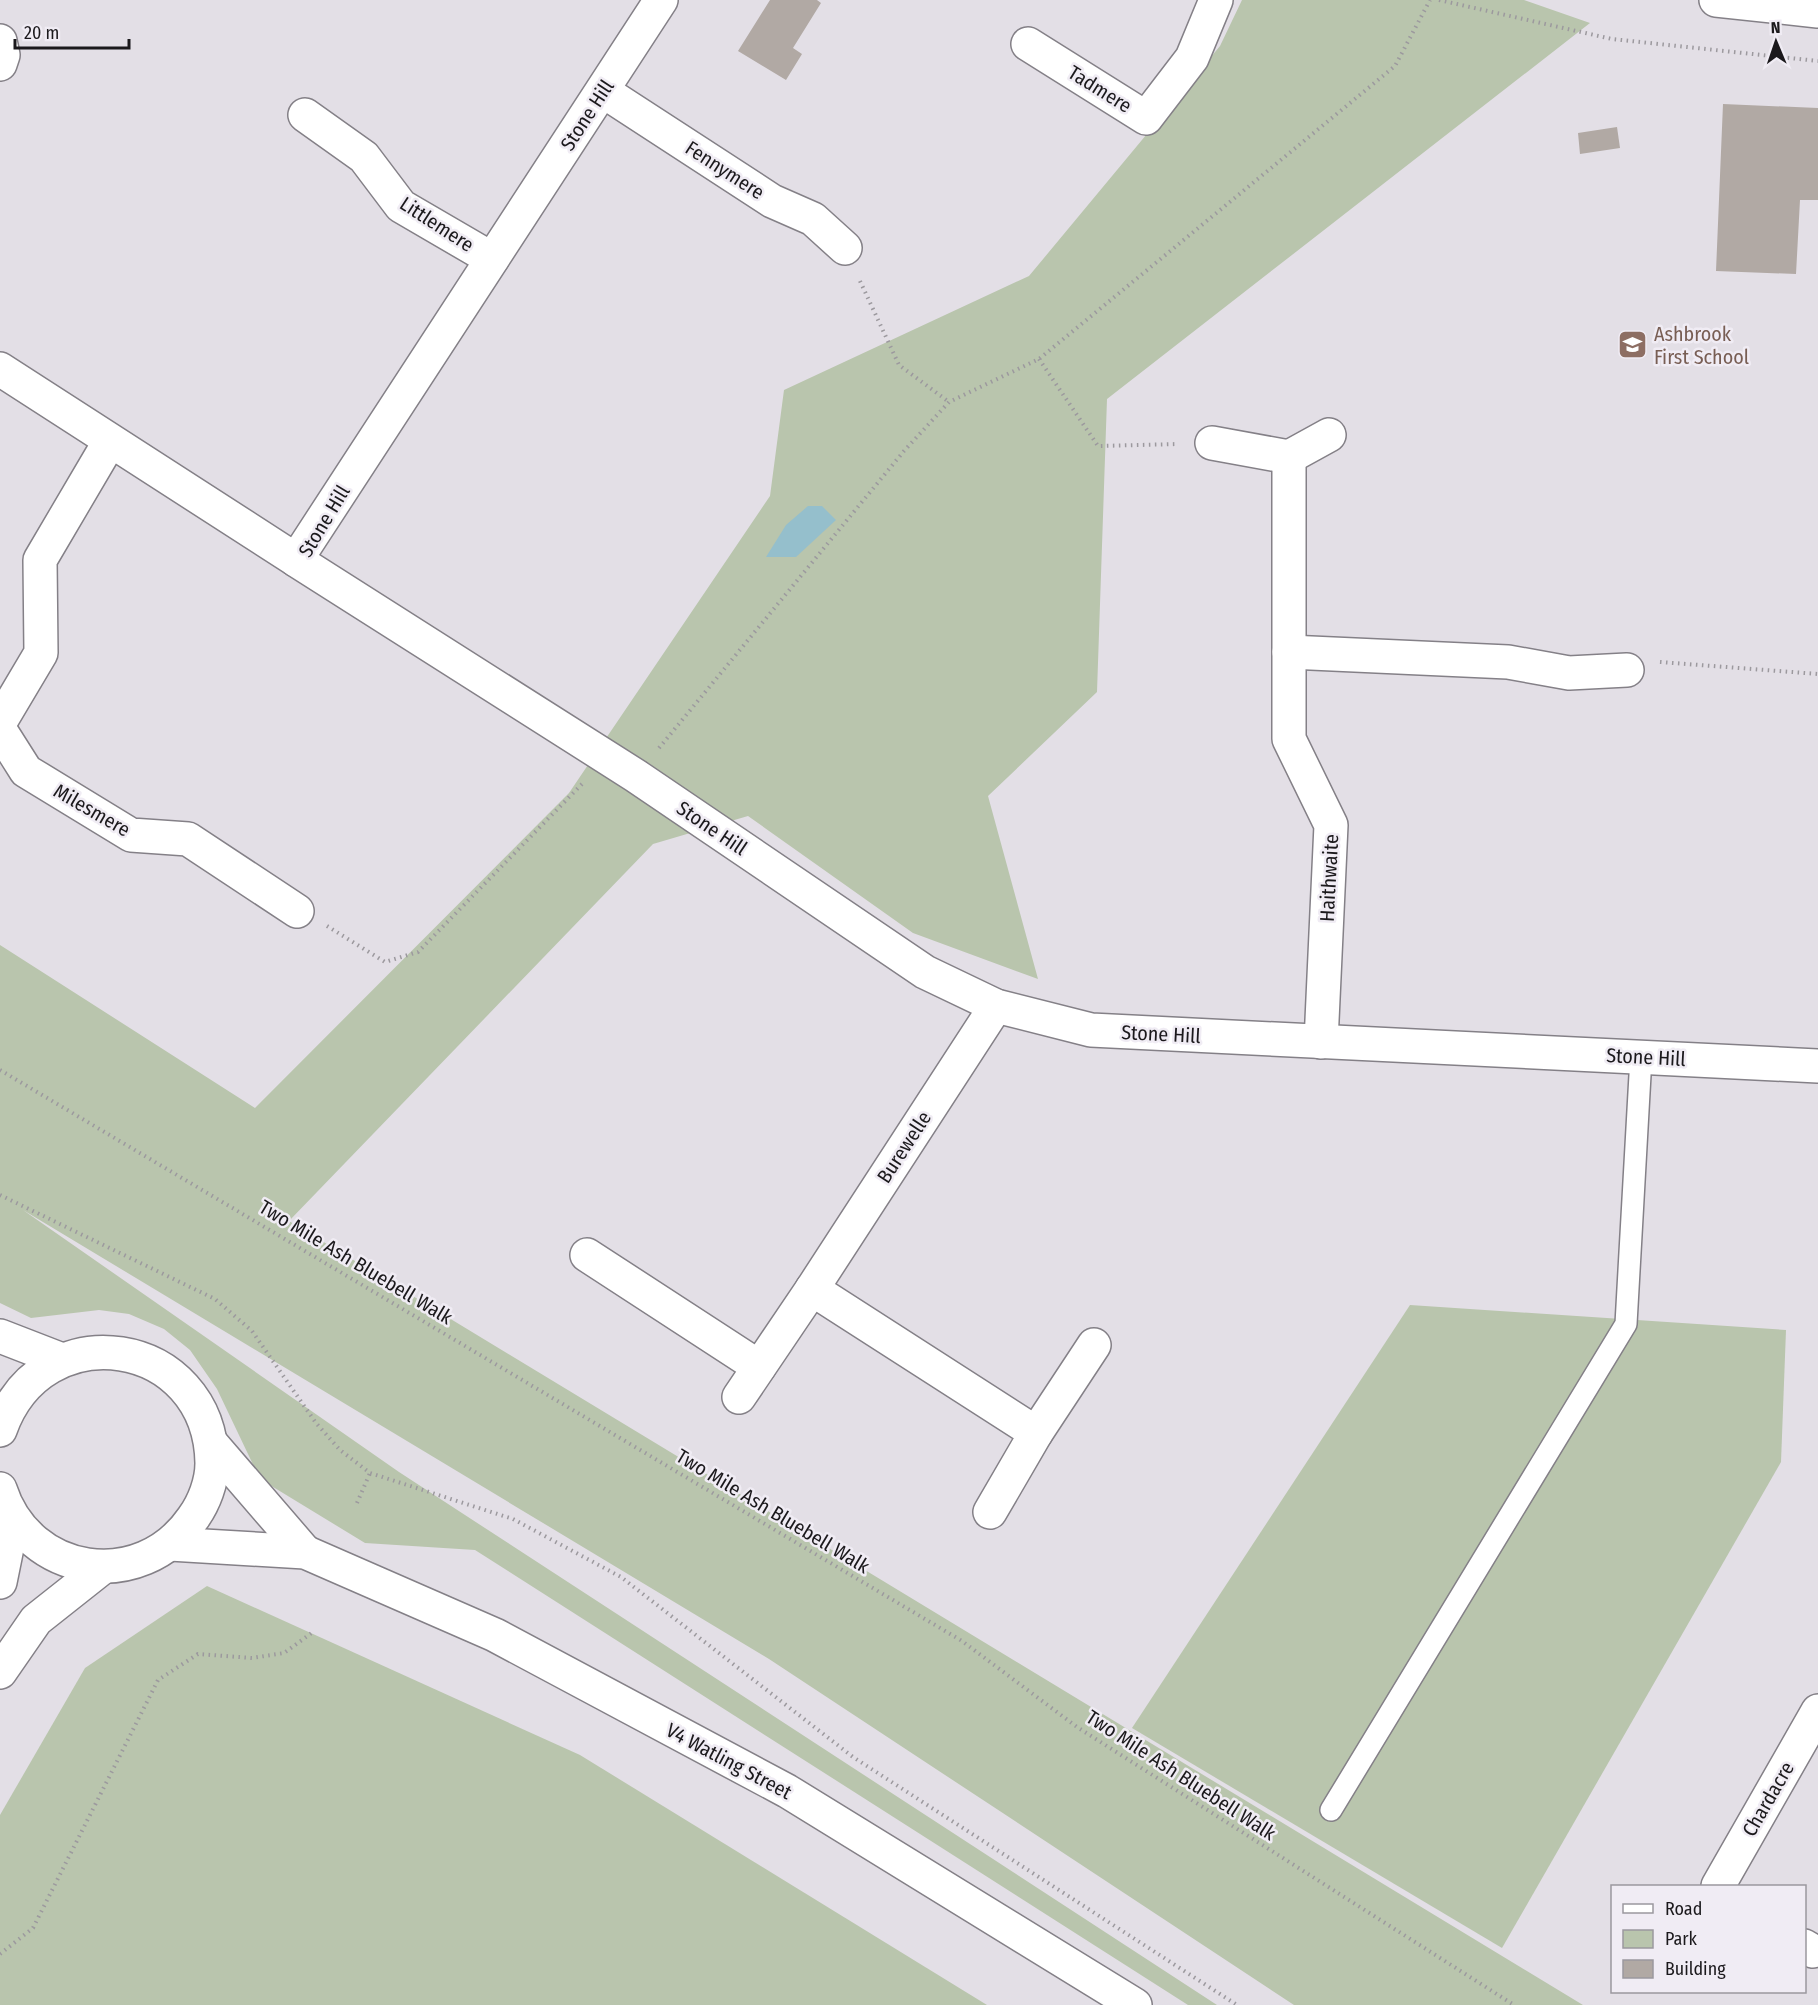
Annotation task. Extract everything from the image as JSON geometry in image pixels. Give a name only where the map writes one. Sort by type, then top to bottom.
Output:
[{"type":"street","name":"Stone Hill","points":[[661,0],[296,560],[636,776],[925,972],[996,1006],[1091,1030],[1818,1066]]},
{"type":"street","name":"Tadmere","points":[[1028,44],[1146,118],[1192,58],[1216,0]]},
{"type":"street","points":[[1716,0],[1818,11]]},
{"type":"street","points":[[0,41],[3,55],[0,64]]},
{"type":"street","name":"Fennymere","points":[[603,91],[772,201],[813,219],[845,248]]},
{"type":"street","name":"Littlemere","points":[[305,115],[364,156],[402,206],[492,259]]},
{"type":"street","points":[[0,369],[296,560]]},
{"type":"street","points":[[1212,443],[1289,457],[1329,435]]},
{"type":"street","points":[[0,722],[40,653],[40,560],[110,441]]},
{"type":"street","name":"Haithwaite","points":[[1289,457],[1289,739],[1332,825],[1321,1042]]},
{"type":"street","points":[[1289,652],[1508,662],[1569,673],[1627,670]]},
{"type":"street","name":"Milesmere","points":[[0,730],[26,771],[131,835],[188,839],[297,911]]},
{"type":"street","name":"Burewelle","points":[[739,1397],[996,1006]]},
{"type":"street","points":[[587,1255],[759,1367]]},
{"type":"street","points":[[812,1289],[1036,1434]]},
{"type":"street","points":[[0,1336],[62,1359]]},
{"type":"street","points":[[990,1512],[1036,1434],[1094,1345]]},
{"type":"street","points":[[0,1430],[6,1412],[21,1390],[40,1372],[62,1359],[90,1352],[117,1352],[153,1364],[169,1373],[189,1392],[203,1416],[211,1443],[212,1466],[204,1499],[186,1528],[170,1544],[142,1560],[127,1565],[103,1567],[77,1563],[52,1554],[30,1538],[7,1504]]},
{"type":"street","name":"V4 Watling Street","points":[[211,1443],[305,1552]]},
{"type":"street","points":[[0,1582],[7,1504]]},
{"type":"street","name":"V4 Watling Street","points":[[170,1544],[305,1552],[495,1635],[787,1791],[1135,2005]]},
{"type":"street","points":[[0,1672],[36,1620],[103,1567]]},
{"type":"street","name":"Chardacre","points":[[1719,1885],[1818,1711]]},
{"type":"lane","points":[[1331,1810],[1626,1324],[1641,1057]]},
{"type":"path","points":[[636,776],[904,451],[949,402],[1039,359],[1395,66],[1430,0]]},
{"type":"path","points":[[1439,0],[1612,39],[1818,61]]},
{"type":"path","points":[[845,248],[841,266],[864,284],[899,365],[949,402]]},
{"type":"path","points":[[1039,359],[1098,446],[1212,443]]},
{"type":"path","points":[[1627,670],[1653,661],[1818,674]]},
{"type":"path","points":[[297,911],[324,924],[385,962],[418,952],[607,758]]},
{"type":"path","name":"Two Mile Ash Bluebell Walk","points":[[0,1070],[962,1641],[1077,1727],[1514,2005]]},
{"type":"path","points":[[0,1195],[215,1299],[252,1331],[316,1423],[340,1450],[370,1473],[513,1519],[621,1577],[853,1757],[1238,2005]]},
{"type":"path","points":[[357,1503],[370,1473]]},
{"type":"path","points":[[0,1954],[33,1928],[158,1680],[198,1654],[252,1658],[284,1653],[313,1632]]},
{"type":"green space","points":[[1242,0],[1524,0],[1590,23],[1107,399],[1097,692],[988,796],[1038,979],[913,933],[748,816],[653,844],[289,1221],[1583,2005],[1294,2005],[769,1659],[23,1210],[399,1472],[1217,2005],[1188,2005],[475,1550],[365,1543],[260,1479],[217,1389],[190,1350],[164,1329],[129,1314],[99,1310],[31,1318],[0,1303],[0,945],[255,1108],[569,793],[770,496],[784,390],[1029,276],[1220,46]]},
{"type":"green space","points":[[1410,1305],[1786,1330],[1781,1462],[1502,1948],[1132,1728]]},
{"type":"green space","points":[[207,1586],[580,1755],[987,2005],[0,2005],[0,1815],[85,1668]]},
{"type":"water","points":[[808,506],[822,506],[836,520],[796,557],[766,557],[786,525]]},
{"type":"building","points":[[770,0],[817,0],[821,3],[793,48],[802,54],[786,80],[738,51]]},
{"type":"building","points":[[1723,104],[1818,108],[1818,200],[1800,200],[1796,274],[1716,271]]},
{"type":"building","points":[[1617,127],[1620,148],[1580,154],[1578,133]]},
{"type":"place","name":"Ashbrook First School","points":[[1633,345]]}]
